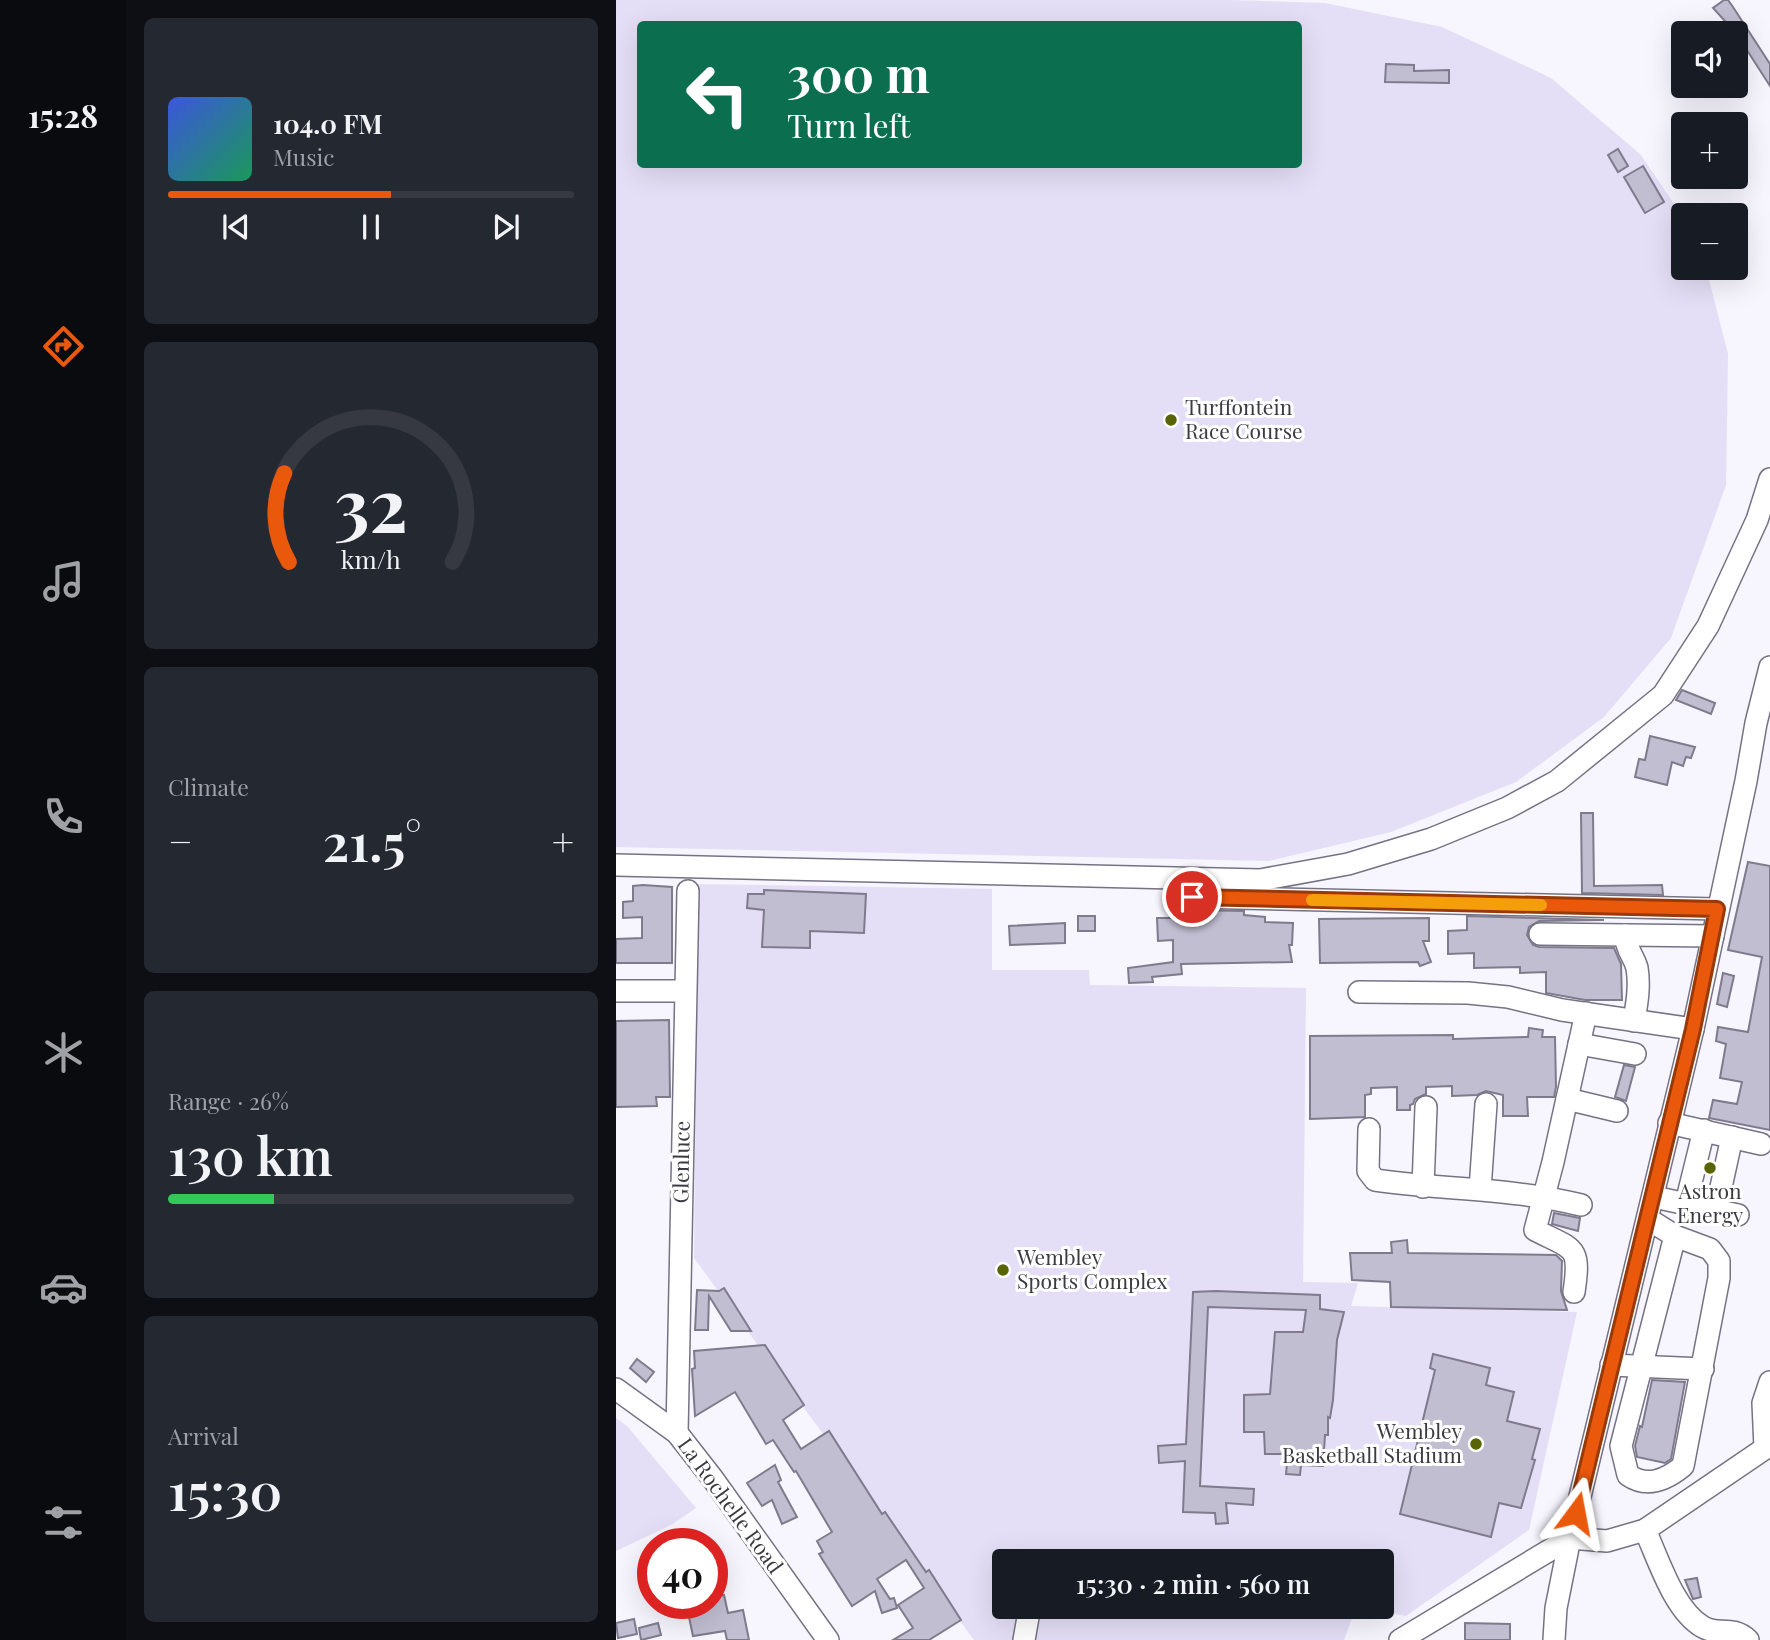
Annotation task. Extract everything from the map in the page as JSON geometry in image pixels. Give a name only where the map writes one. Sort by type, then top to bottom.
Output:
[{"type":"street","points":[[616,865],[1261,880],[1348,864],[1431,839],[1507,808],[1557,781],[1663,695],[1708,626],[1758,520],[1770,479]]},
{"type":"street","points":[[1554,1640],[1556,1608],[1570,1538],[1693,1029],[1770,667]]},
{"type":"street","name":"Glenluce","points":[[677,1433],[688,891]]},
{"type":"street","points":[[1192,897],[1717,909]]},
{"type":"street","points":[[1540,934],[1713,936]]},
{"type":"street","points":[[1625,935],[1626,949],[1636,964],[1639,986],[1634,1021]]},
{"type":"street","points":[[616,991],[685,991]]},
{"type":"street","points":[[1359,992],[1494,996],[1693,1029]]},
{"type":"street","points":[[1574,1292],[1578,1262],[1576,1253],[1535,1230],[1586,1013]]},
{"type":"street","points":[[1579,1044],[1635,1054]]},
{"type":"street","points":[[1567,1099],[1618,1111]]},
{"type":"street","points":[[1480,1189],[1486,1104]]},
{"type":"street","points":[[1423,1187],[1426,1107]]},
{"type":"street","points":[[1669,1123],[1761,1144]]},
{"type":"street","points":[[1369,1129],[1368,1171],[1375,1180],[1423,1187],[1480,1189],[1544,1196],[1581,1205]]},
{"type":"street","points":[[1686,1203],[1704,1130]]},
{"type":"street","points":[[1716,1210],[1732,1137]]},
{"type":"street","points":[[1654,1197],[1738,1214]]},
{"type":"street","points":[[1647,1219],[1675,1236],[1710,1249],[1719,1261],[1719,1278],[1683,1466],[1673,1475],[1651,1482],[1636,1481],[1628,1475],[1621,1447],[1675,1236]]},
{"type":"street","points":[[1611,1365],[1703,1369]]},
{"type":"street","points":[[1400,1640],[1570,1538],[1607,1541],[1645,1530],[1768,1447],[1763,1403],[1770,1382]]},
{"type":"street","name":"La Rochelle Road","points":[[616,1389],[677,1433],[828,1640]]},
{"type":"street","points":[[1645,1530],[1671,1587],[1688,1616],[1705,1629],[1741,1633],[1748,1640]]},
{"type":"street","points":[[1024,1640],[1028,1619]]},
{"type":"shaded area","name":"Turffontein Race Course","points":[[616,0],[1231,0],[1325,3],[1442,27],[1551,78],[1641,155],[1674,203],[1671,203],[1671,280],[1709,280],[1728,354],[1726,485],[1671,638],[1604,717],[1516,782],[1391,832],[1269,861],[616,847]]},
{"type":"shaded area","name":"Wembley Sports Complex","points":[[698,884],[992,889],[992,970],[1089,970],[1090,985],[1306,988],[1303,1282],[1358,1283],[1351,1306],[1577,1312],[1529,1530],[1406,1616],[1394,1614],[1394,1549],[992,1549],[992,1619],[1352,1619],[1344,1640],[974,1640],[694,1258]]},
{"type":"shaded area","points":[[616,1418],[627,1426],[696,1508],[665,1528],[637,1528],[637,1541],[616,1551]]},
{"type":"building","points":[[1728,0],[1742,21],[1725,21],[1713,8]]},
{"type":"building","points":[[1748,30],[1770,64],[1770,86],[1748,52]]},
{"type":"building","points":[[1386,64],[1414,65],[1414,71],[1449,70],[1449,83],[1385,82]]},
{"type":"building","points":[[1618,149],[1628,166],[1618,172],[1608,155]]},
{"type":"building","points":[[1643,166],[1664,202],[1645,213],[1624,177]]},
{"type":"building","points":[[1682,690],[1715,703],[1711,714],[1676,700]]},
{"type":"building","points":[[1650,736],[1695,747],[1691,758],[1686,757],[1683,766],[1672,762],[1667,785],[1635,777],[1639,759],[1645,760]]},
{"type":"building","points":[[1581,813],[1593,813],[1594,886],[1662,885],[1663,895],[1582,893]]},
{"type":"building","points":[[1748,862],[1770,866],[1770,1130],[1709,1118],[1713,1100],[1737,1104],[1742,1082],[1720,1078],[1726,1044],[1716,1041],[1718,1027],[1748,1032],[1762,957],[1728,950]]},
{"type":"building","points":[[633,886],[672,887],[672,963],[616,963],[616,939],[642,938],[642,917],[623,918],[623,902],[633,901]]},
{"type":"building","points":[[764,890],[866,894],[864,933],[810,931],[810,948],[762,947],[764,910],[747,908],[748,894],[764,894]]},
{"type":"building","points":[[1172,905],[1182,905],[1192,910],[1244,911],[1244,915],[1265,917],[1265,922],[1293,923],[1292,945],[1289,945],[1292,962],[1181,964],[1182,974],[1152,977],[1153,982],[1129,983],[1128,968],[1173,962],[1173,940],[1158,941],[1157,918],[1172,918]]},
{"type":"building","points":[[1078,916],[1095,916],[1095,931],[1078,931]]},
{"type":"building","points":[[1467,916],[1604,920],[1539,921],[1529,927],[1527,935],[1533,945],[1539,947],[1614,948],[1621,964],[1622,1000],[1585,1000],[1546,993],[1546,972],[1520,973],[1520,967],[1474,968],[1474,953],[1448,954],[1448,931],[1467,930]]},
{"type":"building","points":[[1429,918],[1429,941],[1423,941],[1431,962],[1420,966],[1418,962],[1320,963],[1319,919]]},
{"type":"building","points":[[1065,923],[1065,943],[1010,945],[1009,926]]},
{"type":"building","points":[[1723,973],[1734,976],[1727,1007],[1717,1004]]},
{"type":"building","points":[[669,1020],[670,1097],[656,1097],[657,1106],[616,1107],[616,1021]]},
{"type":"building","points":[[1529,1028],[1543,1030],[1542,1037],[1555,1037],[1556,1087],[1554,1097],[1527,1097],[1528,1116],[1503,1116],[1503,1095],[1486,1091],[1477,1095],[1452,1096],[1452,1086],[1426,1087],[1426,1094],[1415,1099],[1410,1110],[1397,1110],[1397,1087],[1371,1088],[1371,1094],[1365,1095],[1365,1117],[1310,1119],[1310,1036],[1453,1035],[1453,1039],[1528,1037]]},
{"type":"building","points":[[1624,1065],[1635,1067],[1626,1101],[1615,1097]]},
{"type":"building","points":[[1554,1213],[1580,1218],[1578,1231],[1552,1224]]},
{"type":"building","points":[[1407,1240],[1408,1253],[1556,1255],[1562,1261],[1561,1291],[1567,1310],[1391,1307],[1390,1282],[1352,1280],[1350,1253],[1392,1253],[1391,1242]]},
{"type":"building","points":[[724,1288],[751,1331],[731,1331],[709,1296],[708,1330],[695,1330],[697,1290],[719,1291]]},
{"type":"building","points":[[1193,1292],[1320,1295],[1320,1309],[1344,1312],[1337,1340],[1333,1400],[1330,1418],[1328,1417],[1328,1435],[1325,1435],[1323,1466],[1301,1465],[1300,1475],[1286,1474],[1288,1454],[1265,1454],[1264,1432],[1244,1432],[1244,1395],[1270,1394],[1275,1332],[1303,1332],[1306,1310],[1208,1307],[1200,1486],[1254,1489],[1253,1505],[1226,1503],[1228,1523],[1216,1524],[1215,1513],[1183,1512],[1185,1461],[1159,1463],[1158,1446],[1186,1444]]},
{"type":"building","points":[[765,1345],[804,1405],[783,1420],[801,1449],[829,1431],[882,1514],[885,1512],[926,1572],[929,1570],[961,1620],[929,1640],[893,1640],[913,1628],[898,1605],[924,1588],[906,1560],[877,1579],[890,1599],[894,1598],[897,1608],[882,1613],[875,1591],[852,1606],[819,1554],[823,1552],[817,1541],[832,1532],[796,1471],[794,1472],[773,1440],[766,1444],[735,1392],[695,1416],[692,1369],[695,1368],[694,1351]]},
{"type":"building","name":"Wembley Basketball Stadium","points":[[1433,1354],[1490,1368],[1486,1385],[1514,1392],[1507,1421],[1540,1429],[1532,1459],[1535,1460],[1521,1508],[1499,1503],[1491,1537],[1400,1514],[1435,1370],[1430,1368]]},
{"type":"building","points":[[637,1359],[654,1372],[646,1382],[630,1368]]},
{"type":"building","points":[[1652,1380],[1685,1382],[1671,1459],[1665,1463],[1637,1457],[1635,1446]]},
{"type":"building","points":[[775,1465],[781,1480],[778,1482],[797,1517],[782,1524],[772,1500],[762,1506],[747,1483]]},
{"type":"building","points":[[1697,1578],[1701,1597],[1693,1599],[1685,1580]]},
{"type":"building","points":[[743,1610],[749,1640],[727,1640],[725,1631],[693,1636],[689,1619],[728,1619],[728,1613]]},
{"type":"building","points":[[634,1619],[637,1634],[618,1638],[616,1623]]},
{"type":"building","points":[[658,1623],[661,1635],[641,1640],[639,1628]]},
{"type":"building","points":[[1465,1623],[1510,1624],[1510,1640],[1465,1640]]},
{"type":"slow traffic","points":[[1312,900],[1541,905]]},
{"type":"place","name":"Turffontein Race Course","points":[[1171,420]]},
{"type":"place","name":"Astron Energy","points":[[1710,1168]]},
{"type":"place","name":"Wembley Sports Complex","points":[[1003,1270]]},
{"type":"place","name":"Wembley Basketball Stadium","points":[[1476,1444]]},
{"type":"route","points":[[1192,897],[1717,909],[1693,1029],[1669,1123],[1654,1197],[1576,1513]]}]
